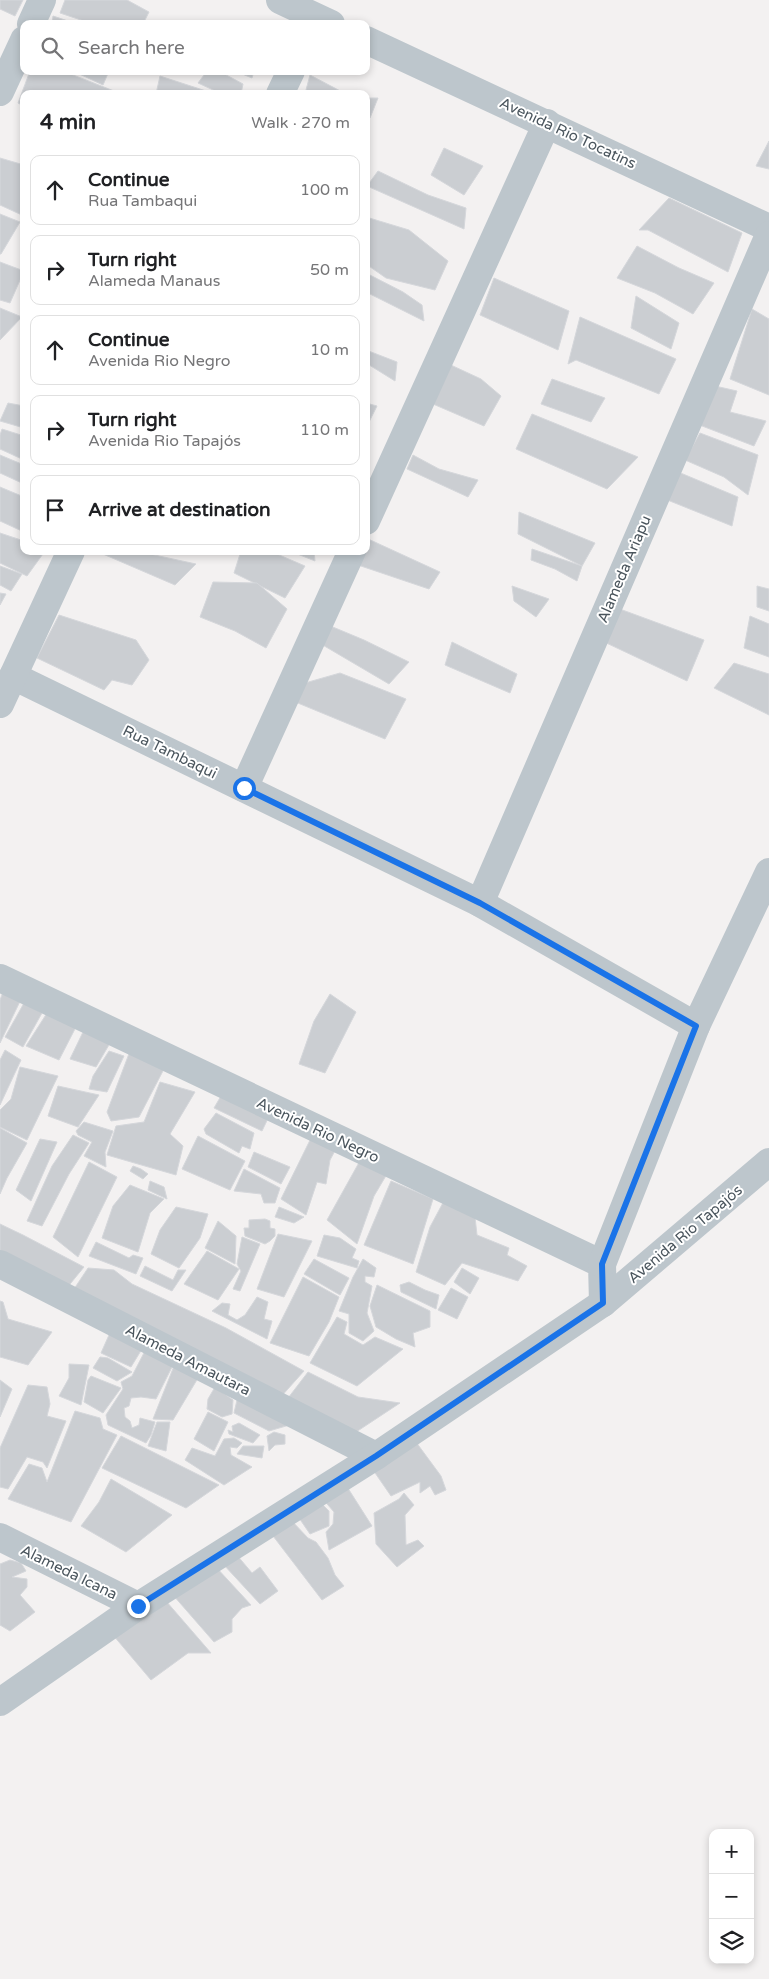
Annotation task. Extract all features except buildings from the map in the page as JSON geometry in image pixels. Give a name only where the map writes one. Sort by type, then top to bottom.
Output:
[{"type":"street","points":[[33,20],[42,0]]},
{"type":"street","points":[[280,0],[318,20]]},
{"type":"street","name":"Avenida Rio Tocatins","points":[[370,42],[769,228]]},
{"type":"street","points":[[0,92],[20,49]]},
{"type":"street","points":[[282,90],[289,75]]},
{"type":"street","points":[[370,512],[547,123]]},
{"type":"street","name":"Alameda Ariapu","points":[[480,903],[769,235]]},
{"type":"street","points":[[0,704],[69,555]]},
{"type":"street","points":[[244,788],[350,555]]},
{"type":"street","name":"Rua Tambaqui","points":[[13,676],[480,903],[696,1026]]},
{"type":"street","points":[[603,1303],[602,1264],[696,1026],[769,872]]},
{"type":"street","name":"Avenida Rio Negro","points":[[0,978],[602,1264]]},
{"type":"street","name":"Avenida Rio Tapajós","points":[[0,1702],[138,1606],[376,1456],[603,1303],[769,1162]]},
{"type":"street","name":"Alameda Amautara","points":[[0,1264],[376,1456]]},
{"type":"street","name":"Alameda Icana","points":[[0,1537],[138,1606]]},
{"type":"route","points":[[138,1606],[376,1456],[603,1303],[602,1264],[696,1026],[480,903],[244,788]]}]
